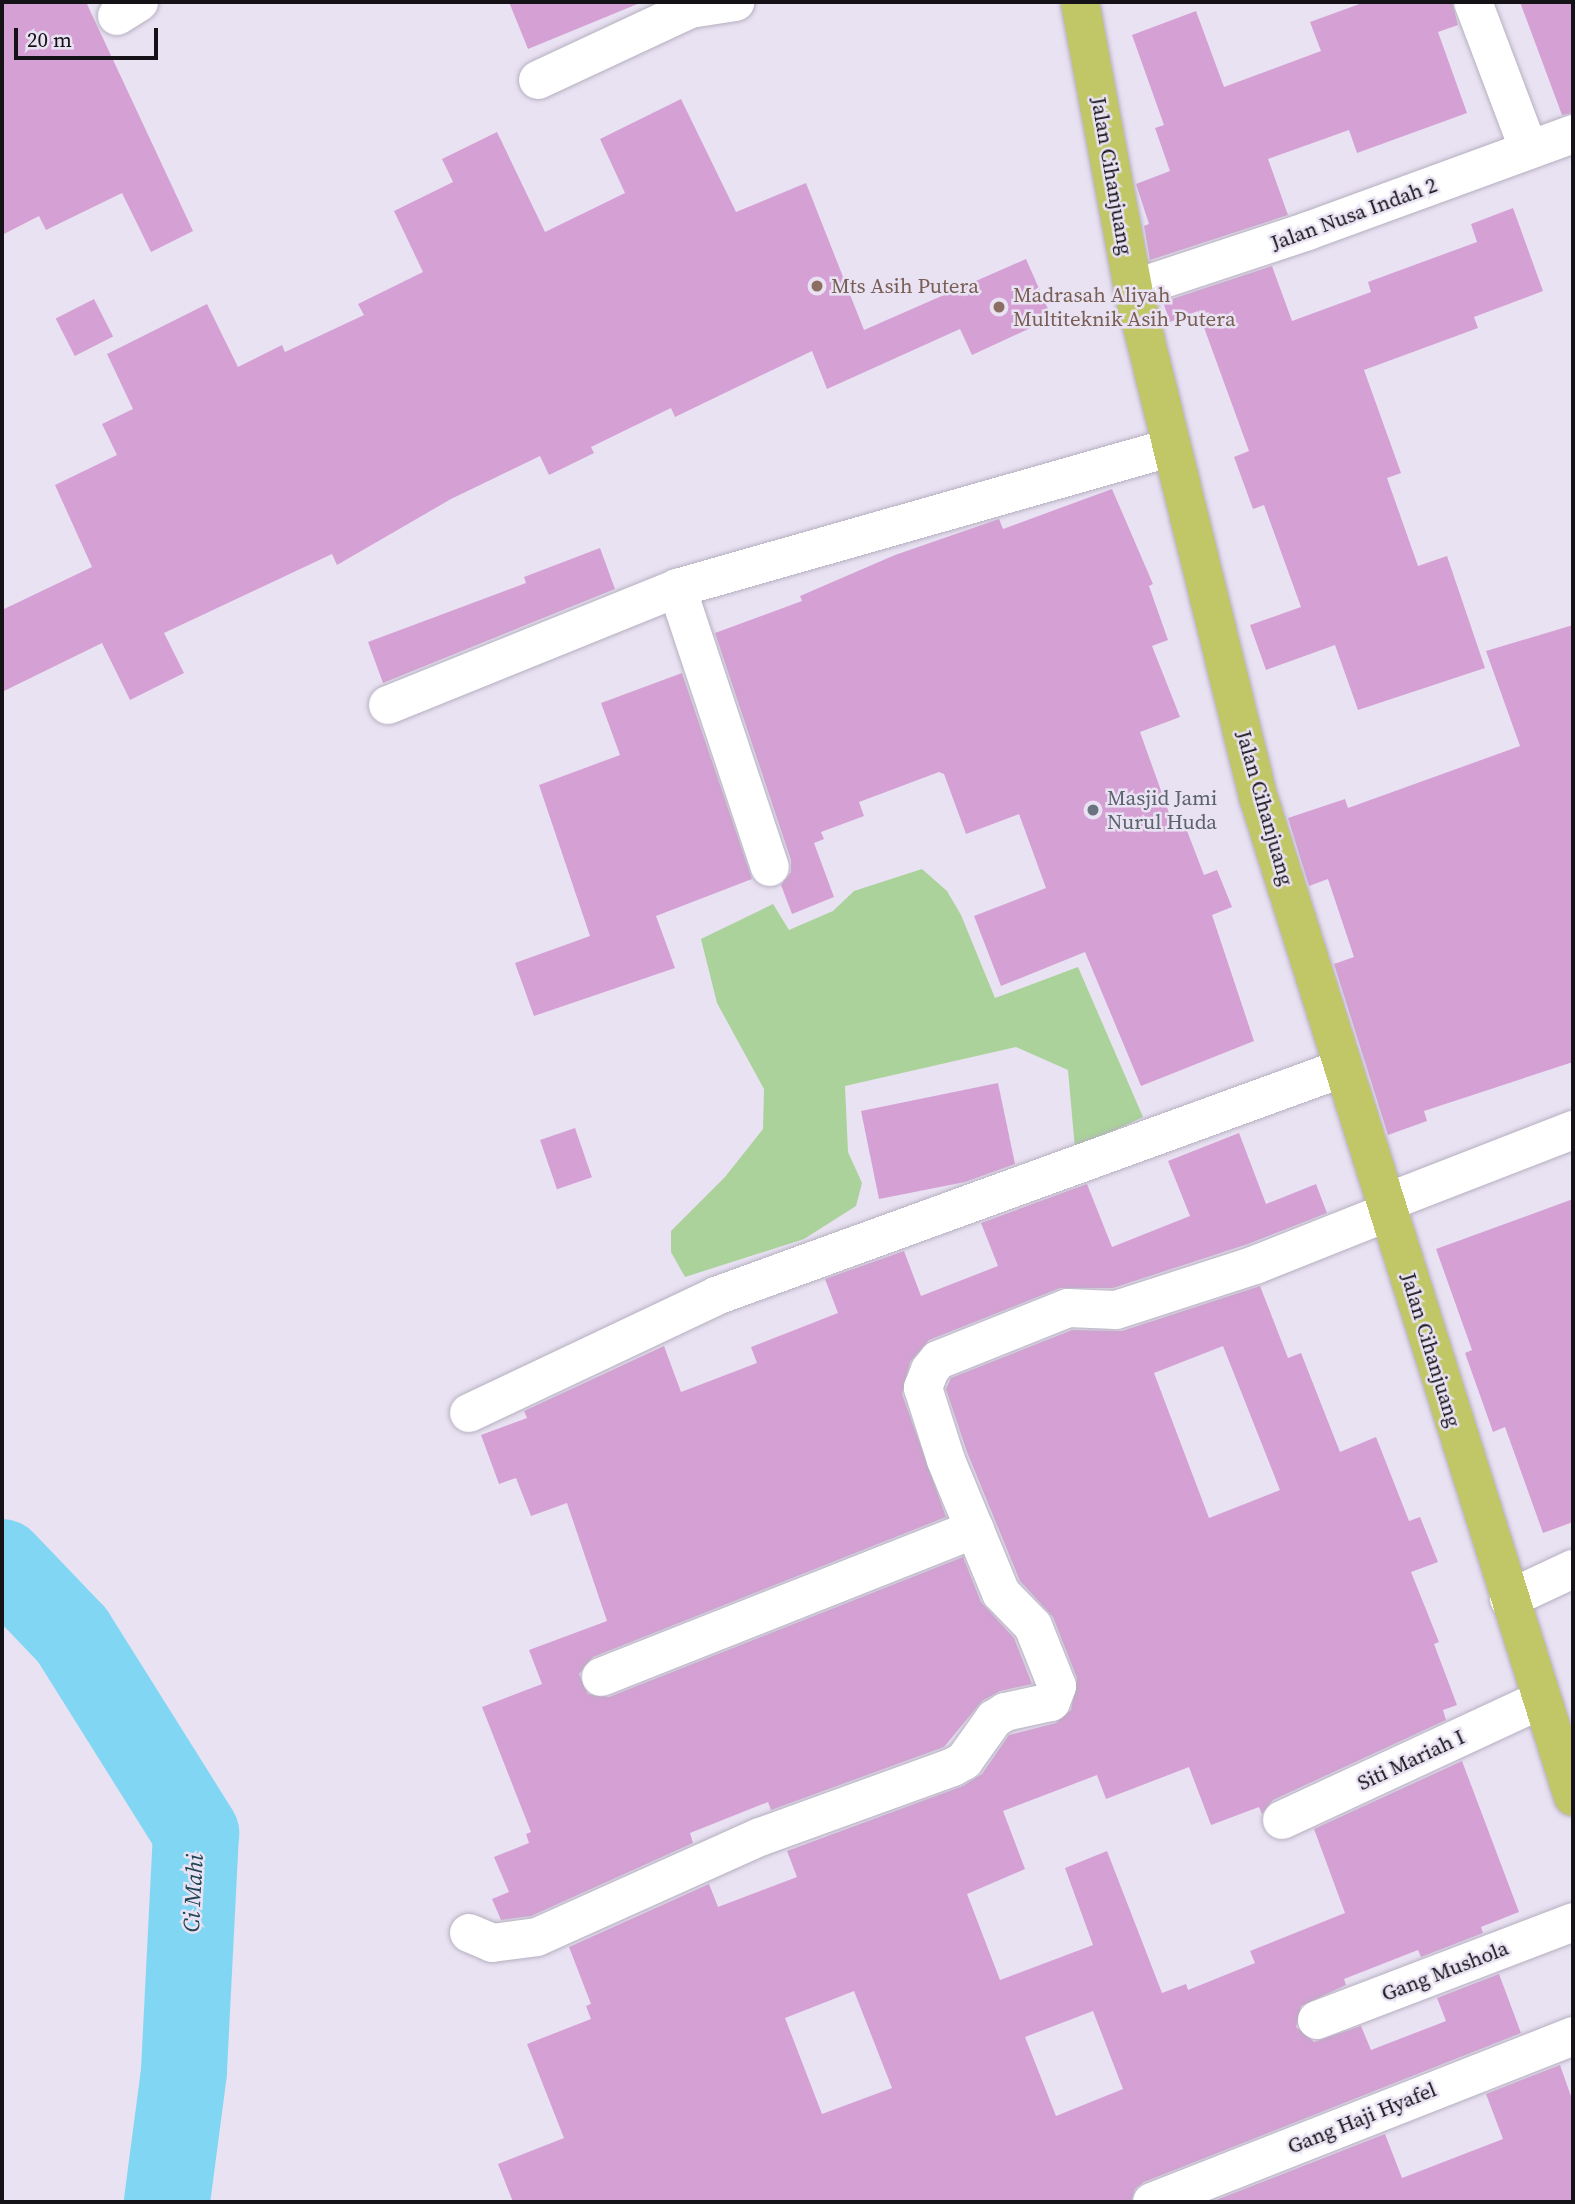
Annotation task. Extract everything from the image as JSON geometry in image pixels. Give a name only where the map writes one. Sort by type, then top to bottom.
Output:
[{"type":"main road","name":"Jalan Cihanjuang","points":[[1080,2],[1133,289],[1169,448],[1230,668],[1258,796],[1573,1797]]},
{"type":"street","points":[[538,80],[690,9],[736,2]]},
{"type":"street","points":[[1473,2],[1529,150]]},
{"type":"street","name":"Jalan Nusa Indah 2","points":[[1133,289],[1308,232],[1573,134]]},
{"type":"street","points":[[388,705],[677,588],[1169,448]]},
{"type":"street","points":[[677,588],[770,867]]},
{"type":"street","points":[[469,1413],[716,1296],[1343,1068]]},
{"type":"street","points":[[469,1933],[492,1943],[537,1937],[760,1837],[953,1767],[964,1761],[994,1719],[1051,1702],[1057,1686],[1033,1626],[1001,1593],[923,1388],[938,1360],[1068,1308],[1116,1310],[1202,1283],[1573,1130]]},
{"type":"street","points":[[601,1677],[975,1528]]},
{"type":"street","points":[[1509,1599],[1573,1569]]},
{"type":"street","name":"Siti Mariah I","points":[[1282,1820],[1541,1700]]},
{"type":"street","name":"Gang Mushola","points":[[1317,2020],[1573,1922]]},
{"type":"street","name":"Gang Haji Hyafel","points":[[1152,2202],[1573,2036]]},
{"type":"green space","points":[[922,869],[947,891],[961,915],[995,998],[1078,967],[1143,1117],[1075,1149],[1068,1070],[1016,1047],[845,1086],[848,1152],[862,1183],[856,1206],[804,1239],[685,1277],[671,1252],[671,1231],[725,1177],[763,1129],[764,1089],[717,1003],[701,939],[773,904],[789,930],[833,911],[854,891]]},
{"type":"building","points":[[2,2],[86,2],[193,231],[151,252],[122,193],[46,230],[39,216],[2,235]]},
{"type":"building","points":[[509,2],[640,2],[640,3],[528,49]]},
{"type":"building","points":[[1365,2],[1452,2],[1458,25],[1438,32],[1467,113],[1357,153],[1349,130],[1268,159],[1288,215],[1150,260],[1144,226],[1149,224],[1136,184],[1170,171],[1155,128],[1164,125],[1132,35],[1196,11],[1224,87],[1321,51],[1310,22]]},
{"type":"building","points":[[1520,2],[1573,2],[1573,113],[1562,115]]},
{"type":"building","points":[[681,99],[736,212],[806,183],[864,330],[1026,259],[1052,318],[972,355],[960,329],[827,389],[812,351],[675,417],[671,408],[591,447],[594,453],[549,475],[540,456],[451,499],[337,565],[332,554],[164,633],[184,673],[130,700],[102,643],[2,692],[2,610],[92,567],[55,485],[117,455],[102,424],[133,409],[107,354],[207,304],[238,367],[282,345],[285,352],[364,315],[358,304],[423,272],[394,211],[453,182],[442,159],[497,132],[545,232],[625,193],[600,139]]},
{"type":"building","points":[[1513,208],[1543,291],[1474,317],[1478,328],[1364,370],[1401,473],[1387,478],[1418,566],[1447,556],[1485,668],[1358,710],[1335,645],[1266,670],[1250,625],[1301,607],[1264,505],[1253,509],[1234,457],[1249,451],[1198,311],[1170,322],[1163,302],[1272,266],[1292,321],[1371,292],[1368,282],[1477,242],[1471,224]]},
{"type":"building","points":[[94,299],[113,336],[75,356],[56,319]]},
{"type":"building","points":[[1112,489],[1153,584],[1149,586],[1168,640],[1152,646],[1180,717],[1140,732],[1174,827],[1184,823],[1204,875],[1217,870],[1232,907],[1212,915],[1254,1041],[1141,1086],[1085,952],[1001,986],[974,916],[1046,888],[1019,814],[966,834],[944,774],[939,772],[859,802],[864,816],[821,832],[824,839],[814,843],[834,897],[792,914],[781,885],[791,872],[791,860],[715,633],[802,601],[800,596],[895,555],[999,519],[1003,529]]},
{"type":"building","points":[[600,548],[615,589],[383,683],[368,642],[526,583],[524,577]]},
{"type":"building","points":[[1573,625],[1573,1062],[1424,1111],[1427,1121],[1388,1135],[1334,964],[1354,957],[1328,879],[1309,886],[1288,818],[1345,799],[1348,808],[1520,746],[1486,651]]},
{"type":"building","points":[[682,673],[752,879],[656,916],[675,968],[534,1016],[515,963],[590,936],[539,785],[620,755],[601,703]]},
{"type":"building","points":[[998,1083],[1015,1164],[965,1182],[879,1199],[861,1111]]},
{"type":"building","points":[[575,1128],[592,1177],[557,1189],[540,1140]]},
{"type":"building","points":[[1239,1133],[1266,1204],[1316,1184],[1327,1213],[1248,1244],[1113,1288],[1060,1288],[929,1340],[910,1362],[902,1394],[946,1517],[593,1657],[579,1674],[588,1694],[609,1697],[963,1557],[981,1602],[1014,1638],[1032,1684],[1000,1691],[982,1701],[944,1747],[771,1810],[768,1802],[690,1833],[693,1843],[531,1916],[501,1920],[492,1899],[509,1892],[494,1857],[529,1843],[526,1834],[531,1832],[482,1707],[542,1684],[529,1650],[607,1621],[567,1503],[531,1516],[516,1478],[499,1484],[481,1435],[527,1418],[524,1411],[664,1346],[681,1392],[757,1363],[751,1347],[838,1313],[825,1279],[904,1251],[921,1296],[998,1266],[981,1223],[1087,1184],[1112,1247],[1190,1216],[1168,1161]]},
{"type":"building","points":[[1573,1199],[1573,1522],[1543,1533],[1505,1427],[1493,1432],[1465,1353],[1472,1350],[1436,1249]]},
{"type":"building","points":[[1260,1286],[1288,1358],[1301,1353],[1340,1452],[1376,1437],[1409,1521],[1420,1517],[1438,1562],[1411,1572],[1439,1642],[1434,1644],[1457,1705],[1443,1710],[1446,1720],[1273,1800],[1262,1814],[1259,1807],[1211,1825],[1189,1767],[1106,1799],[1097,1775],[1003,1811],[1025,1869],[967,1894],[1000,1980],[1093,1945],[1065,1868],[1107,1851],[1162,1993],[1186,1984],[1188,1990],[1255,1963],[1250,1951],[1345,1913],[1314,1829],[1462,1761],[1519,1912],[1481,1927],[1483,1933],[1421,1957],[1418,1950],[1344,1979],[1346,1985],[1301,2006],[1296,2027],[1314,2042],[1361,2026],[1371,2050],[1446,2021],[1437,1998],[1499,1974],[1521,2033],[1144,2182],[1135,2189],[1131,2202],[513,2202],[498,2164],[564,2138],[527,2044],[591,2019],[586,2006],[591,2004],[569,1947],[709,1884],[718,1907],[797,1877],[787,1851],[963,1786],[982,1774],[1009,1735],[1056,1723],[1071,1710],[1077,1678],[1053,1617],[1020,1581],[967,1452],[946,1389],[951,1378],[1072,1330],[1122,1331]],"holes":[[[1223,1346],[1280,1490],[1209,1518],[1154,1373]],[[854,1991],[892,2088],[822,2114],[785,2018]],[[1093,2011],[1123,2089],[1056,2116],[1025,2037]]]},
{"type":"building","points":[[1560,2065],[1573,2102],[1573,2202],[1211,2202],[1385,2134],[1402,2178],[1503,2139],[1486,2094]]},
{"type":"waterway","name":"Ci Mahi","points":[[2,1562],[72,1635],[196,1833],[184,2072],[167,2202]]},
{"type":"place","name":"Mts Asih Putera","points":[[817,286]]},
{"type":"place","name":"Madrasah Aliyah Multiteknik Asih Putera","points":[[999,307]]},
{"type":"place","name":"Masjid Jami Nurul Huda","points":[[1093,810]]}]
